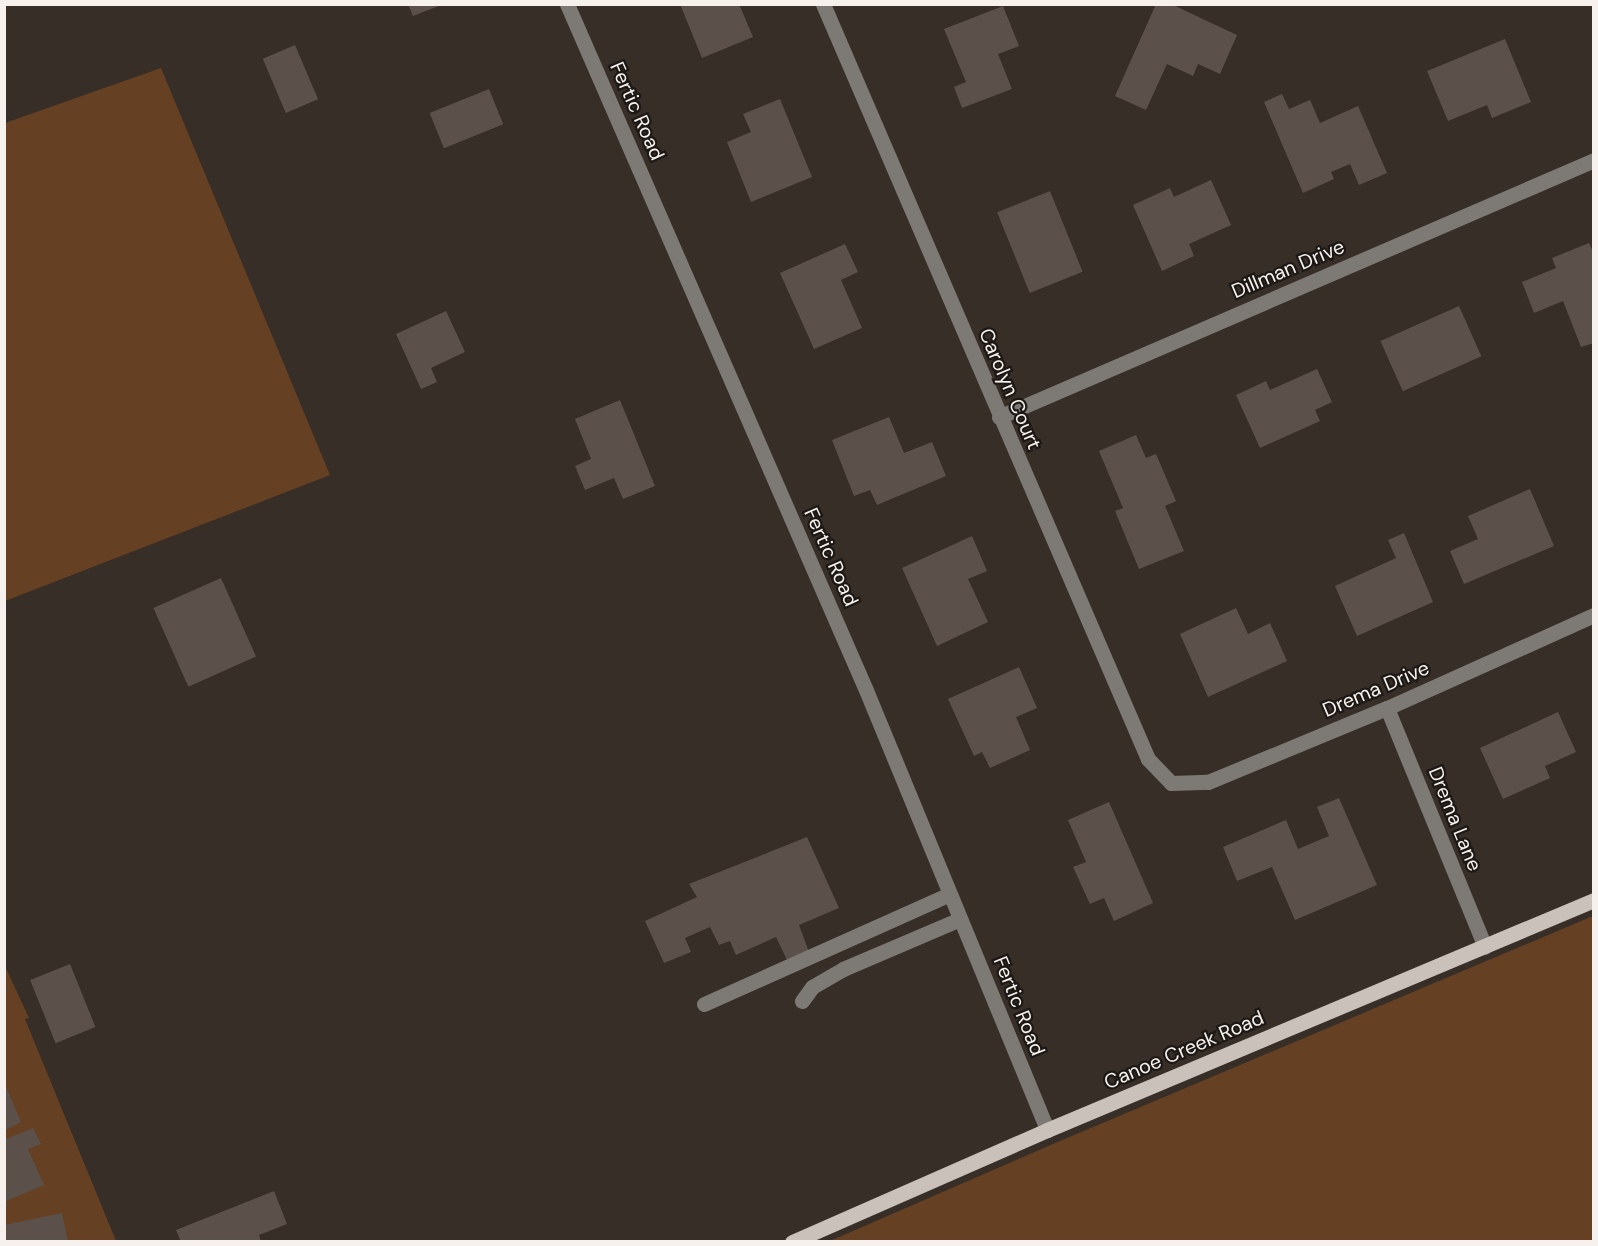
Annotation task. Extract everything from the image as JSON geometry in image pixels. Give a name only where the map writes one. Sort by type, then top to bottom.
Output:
[{"type":"main road","name":"Canoe Creek Road","points":[[792,1242],[1047,1130],[1593,900]]},
{"type":"street","name":"Fertic Road","points":[[567,4],[866,690],[1047,1130]]},
{"type":"street","name":"Carolyn Court","points":[[823,4],[1148,759],[1171,783]]},
{"type":"street","name":"Dillman Drive","points":[[999,417],[1593,160]]},
{"type":"street","name":"Drema Drive","points":[[1171,783],[1208,783],[1387,708],[1593,615]]},
{"type":"street","name":"Drema Lane","points":[[1387,708],[1485,947]]},
{"type":"street","points":[[704,1004],[950,894]]},
{"type":"street","points":[[802,1001],[812,987],[843,969],[960,919]]},
{"type":"shaded area","points":[[161,68],[330,475],[5,601],[5,123]]},
{"type":"shaded area","points":[[1593,916],[1593,1241],[830,1241],[1053,1144]]},
{"type":"shaded area","points":[[4,964],[29,1018],[25,1019],[116,1241],[5,1241]]},
{"type":"building","points":[[408,4],[441,4],[441,5],[413,16]]},
{"type":"building","points":[[680,4],[739,4],[753,37],[702,58]]},
{"type":"building","points":[[1156,4],[1171,4],[1237,35],[1220,74],[1198,64],[1193,76],[1167,64],[1146,110],[1115,96]]},
{"type":"building","points":[[1003,6],[1019,46],[998,54],[1012,89],[962,108],[954,87],[966,82],[944,29]]},
{"type":"building","points":[[1505,39],[1531,102],[1492,118],[1487,105],[1448,121],[1427,71]]},
{"type":"building","points":[[295,45],[318,99],[286,113],[263,59]]},
{"type":"building","points":[[489,89],[503,124],[444,148],[430,113]]},
{"type":"building","points":[[1282,94],[1289,109],[1310,100],[1320,123],[1358,106],[1387,173],[1359,185],[1350,164],[1331,172],[1334,179],[1303,193],[1264,102]]},
{"type":"building","points":[[780,99],[812,177],[751,202],[727,142],[751,132],[743,114]]},
{"type":"building","points":[[1211,180],[1231,225],[1189,244],[1194,256],[1162,271],[1133,205],[1170,188],[1174,197]]},
{"type":"building","points":[[1050,191],[1083,272],[1030,293],[997,212]]},
{"type":"building","points":[[1589,243],[1594,254],[1594,343],[1581,347],[1563,301],[1534,313],[1522,282],[1556,268],[1552,258]]},
{"type":"building","points":[[845,244],[858,272],[841,280],[862,328],[814,349],[780,273]]},
{"type":"building","points":[[1459,306],[1481,356],[1403,391],[1380,341]]},
{"type":"building","points":[[446,311],[465,352],[431,368],[437,382],[421,389],[396,334]]},
{"type":"building","points":[[1317,369],[1332,402],[1315,410],[1320,421],[1260,448],[1236,395],[1266,381],[1270,390]]},
{"type":"building","points":[[620,400],[655,486],[623,499],[614,478],[585,490],[575,466],[591,459],[575,419]]},
{"type":"building","points":[[889,417],[904,453],[932,442],[946,476],[877,505],[870,490],[854,496],[832,440]]},
{"type":"building","points":[[1136,435],[1146,458],[1156,454],[1176,501],[1165,506],[1184,551],[1139,569],[1115,511],[1123,508],[1099,451]]},
{"type":"building","points":[[1530,489],[1554,546],[1464,584],[1450,551],[1478,539],[1468,516]]},
{"type":"building","points":[[1404,533],[1433,602],[1357,636],[1335,586],[1396,558],[1388,540]]},
{"type":"building","points":[[972,536],[987,571],[968,579],[988,622],[937,646],[902,568]]},
{"type":"building","points":[[221,578],[256,657],[188,687],[153,608]]},
{"type":"building","points":[[1236,608],[1248,634],[1270,623],[1287,661],[1208,697],[1180,634]]},
{"type":"building","points":[[1019,667],[1037,708],[1016,717],[1030,750],[990,768],[982,752],[974,756],[948,699]]},
{"type":"building","points":[[1558,712],[1576,752],[1545,766],[1550,778],[1503,799],[1480,748]]},
{"type":"building","points":[[1339,798],[1377,885],[1295,920],[1272,867],[1237,881],[1223,847],[1286,820],[1298,849],[1329,836],[1317,807]]},
{"type":"building","points":[[1109,802],[1153,903],[1114,921],[1104,898],[1090,904],[1073,867],[1086,862],[1068,820]]},
{"type":"building","points":[[807,837],[839,908],[799,925],[809,952],[788,962],[776,937],[736,955],[730,941],[719,945],[710,927],[685,938],[691,952],[664,963],[645,921],[697,897],[689,884]]},
{"type":"building","points":[[70,964],[95,1027],[56,1043],[30,980]]},
{"type":"building","points":[[5,1084],[21,1122],[5,1130]]},
{"type":"building","points":[[33,1128],[41,1144],[28,1149],[44,1185],[4,1202],[4,1140]]},
{"type":"building","points":[[274,1191],[287,1224],[259,1235],[261,1242],[181,1242],[176,1230]]},
{"type":"building","points":[[62,1213],[68,1242],[4,1242],[4,1225]]}]
